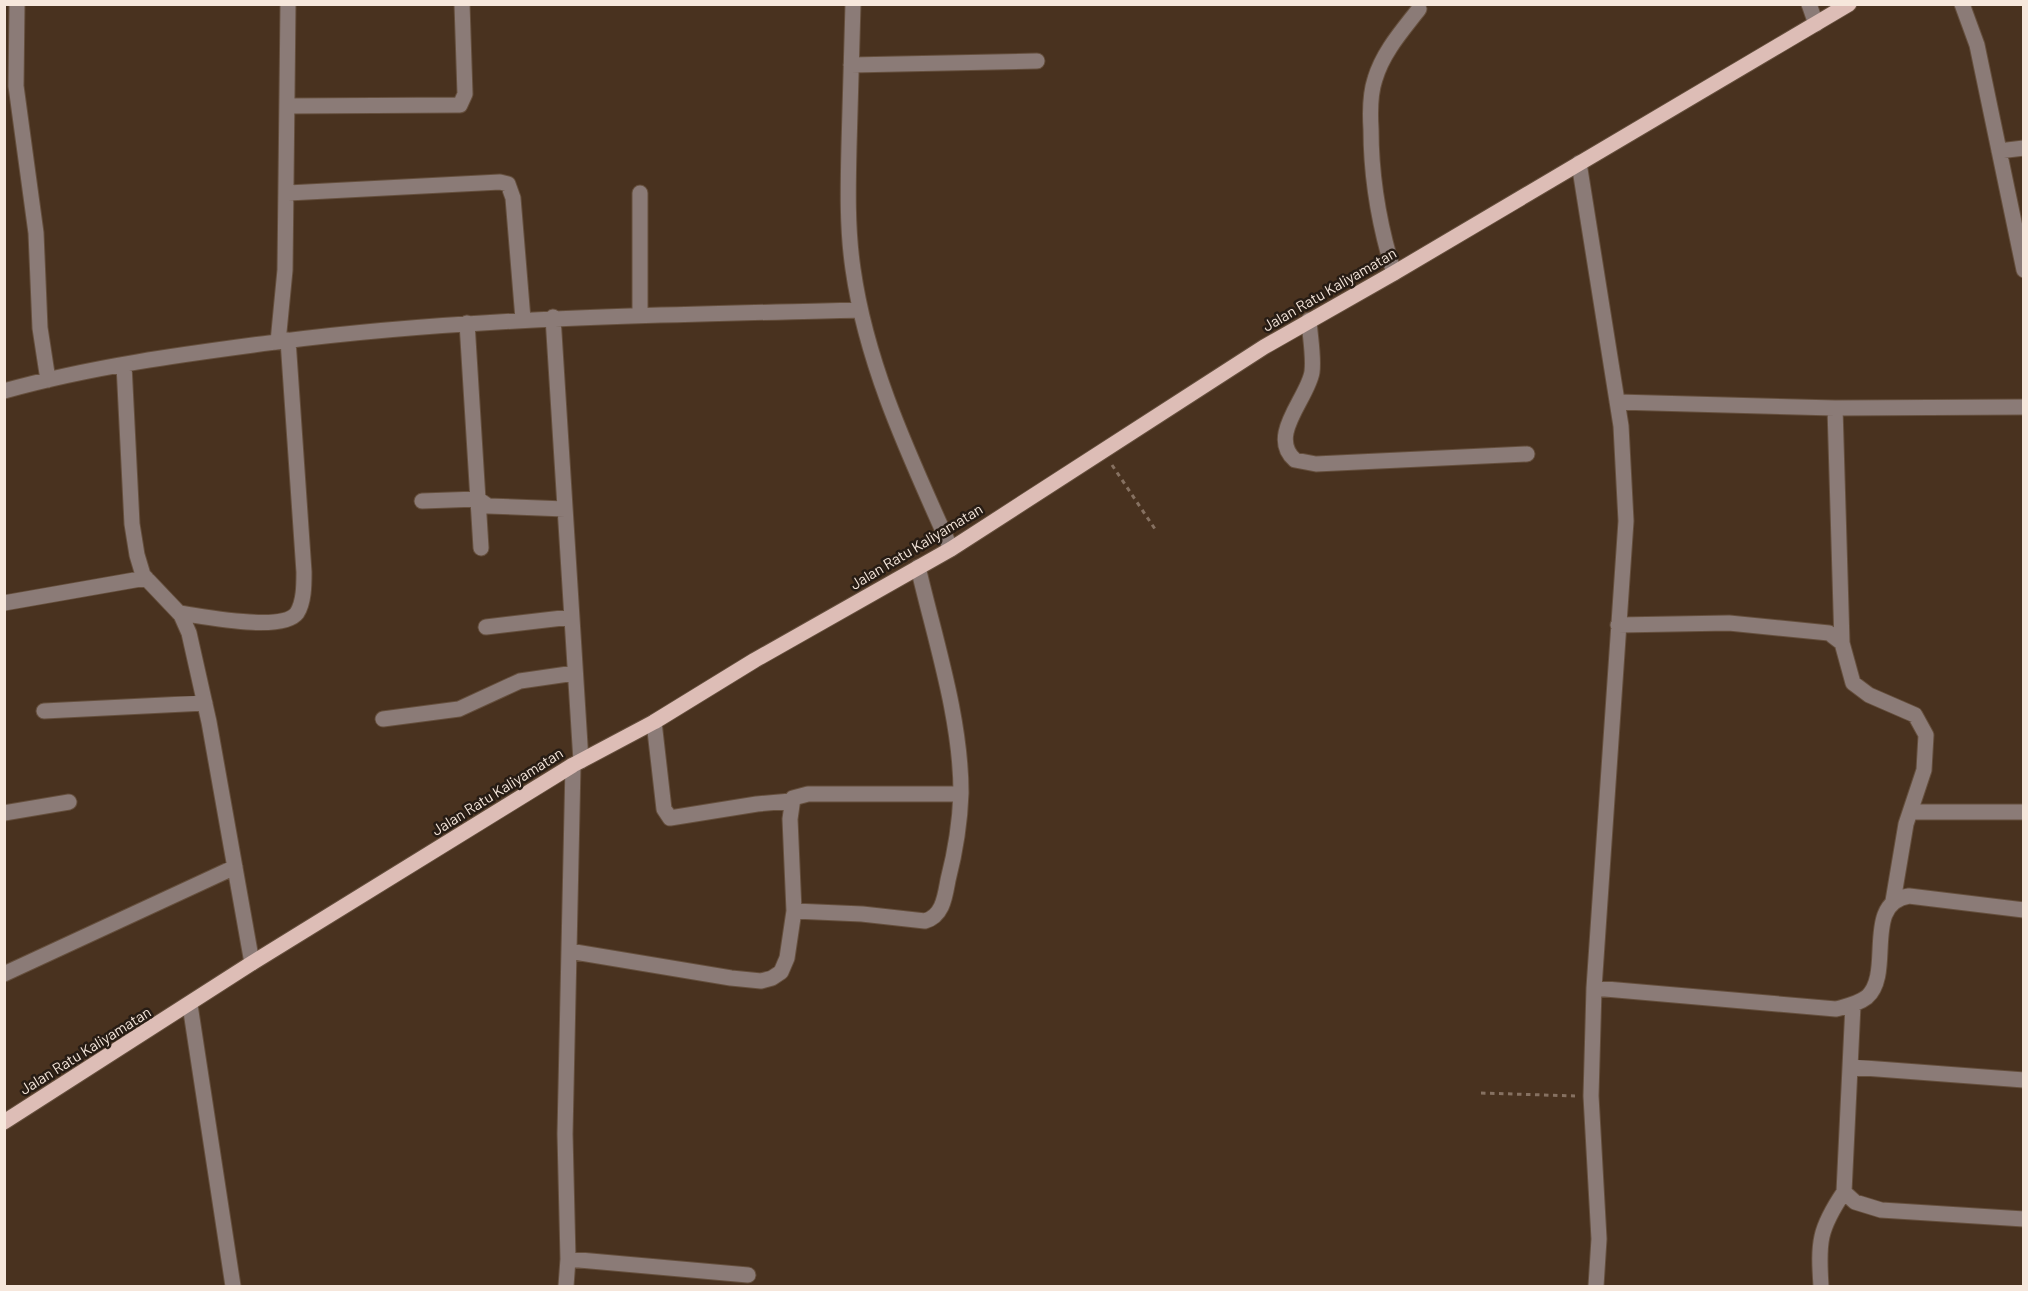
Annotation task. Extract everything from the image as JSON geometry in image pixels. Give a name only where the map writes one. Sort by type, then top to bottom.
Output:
[{"type":"main road","name":"Jalan Ratu Kaliyamatan","points":[[4,1122],[190,1005],[252,963],[577,763],[654,722],[755,660],[951,549],[1212,378],[1849,4]]},
{"type":"street","points":[[17,4],[11,38],[36,233],[40,328],[48,380]]},
{"type":"street","points":[[179,613],[276,622],[292,617],[299,608],[304,572],[283,341],[288,193],[288,4]]},
{"type":"street","points":[[288,106],[460,105],[465,94],[462,4]]},
{"type":"street","points":[[853,4],[849,238],[860,310],[871,351],[899,429],[951,549]]},
{"type":"street","points":[[1809,4],[1816,24]]},
{"type":"street","points":[[1962,4],[1977,45],[2024,270]]},
{"type":"street","points":[[1394,273],[1380,227],[1371,164],[1370,111],[1374,80],[1386,54],[1419,9]]},
{"type":"street","points":[[851,65],[1037,61]]},
{"type":"street","points":[[1999,151],[2024,148]]},
{"type":"street","points":[[1579,162],[1617,402],[1626,521],[1594,988],[1591,1096],[1599,1239],[1596,1287]]},
{"type":"street","points":[[288,193],[500,182],[508,184],[513,198],[523,319]]},
{"type":"street","points":[[640,194],[640,315]]},
{"type":"street","points":[[4,391],[124,364],[283,341],[467,323],[553,317],[860,310]]},
{"type":"street","points":[[553,317],[575,673],[577,763],[569,951],[565,1134],[568,1258],[566,1287]]},
{"type":"street","points":[[1309,320],[1311,374],[1286,436],[1288,451],[1295,460],[1326,464],[1527,454]]},
{"type":"street","points":[[467,323],[481,548]]},
{"type":"street","points":[[124,364],[132,524],[139,563],[146,578],[179,613],[189,633],[205,703],[252,963]]},
{"type":"street","points":[[1617,402],[1835,408],[2024,407]]},
{"type":"street","points":[[1594,988],[1818,1010],[1853,1005],[1867,997],[1876,986],[1881,933],[1888,907],[1893,901],[1906,824],[1924,770],[1926,735],[1915,715],[1869,695],[1853,683],[1842,643],[1835,408]]},
{"type":"street","points":[[423,501],[478,500],[488,506],[565,509]]},
{"type":"street","points":[[794,911],[862,914],[925,921],[933,919],[943,903],[954,859],[961,794],[953,725],[918,567]]},
{"type":"street","points":[[4,603],[146,578]]},
{"type":"street","points":[[486,627],[571,617]]},
{"type":"street","points":[[1618,625],[1762,625],[1829,633],[1842,643]]},
{"type":"street","points":[[383,719],[459,710],[520,681],[575,673]]},
{"type":"street","points":[[44,711],[205,703]]},
{"type":"street","points":[[654,722],[664,809],[670,818],[791,801],[797,795],[808,794],[961,794]]},
{"type":"street","points":[[4,813],[69,801]]},
{"type":"street","points":[[569,951],[761,981],[781,972],[787,958],[794,911],[791,801]]},
{"type":"street","points":[[1910,812],[2024,812]]},
{"type":"street","points":[[4,974],[235,867]]},
{"type":"street","points":[[1893,901],[1910,896],[2024,910]]},
{"type":"street","points":[[190,1005],[233,1287]]},
{"type":"street","points":[[1821,1287],[1820,1248],[1826,1219],[1844,1192],[1853,1005]]},
{"type":"street","points":[[1851,1067],[2024,1080]]},
{"type":"street","points":[[1844,1192],[1855,1202],[1881,1210],[2024,1219]]},
{"type":"street","points":[[568,1258],[748,1275]]},
{"type":"path","points":[[1102,451],[1157,532]]},
{"type":"path","points":[[1481,1093],[1591,1096]]}]
